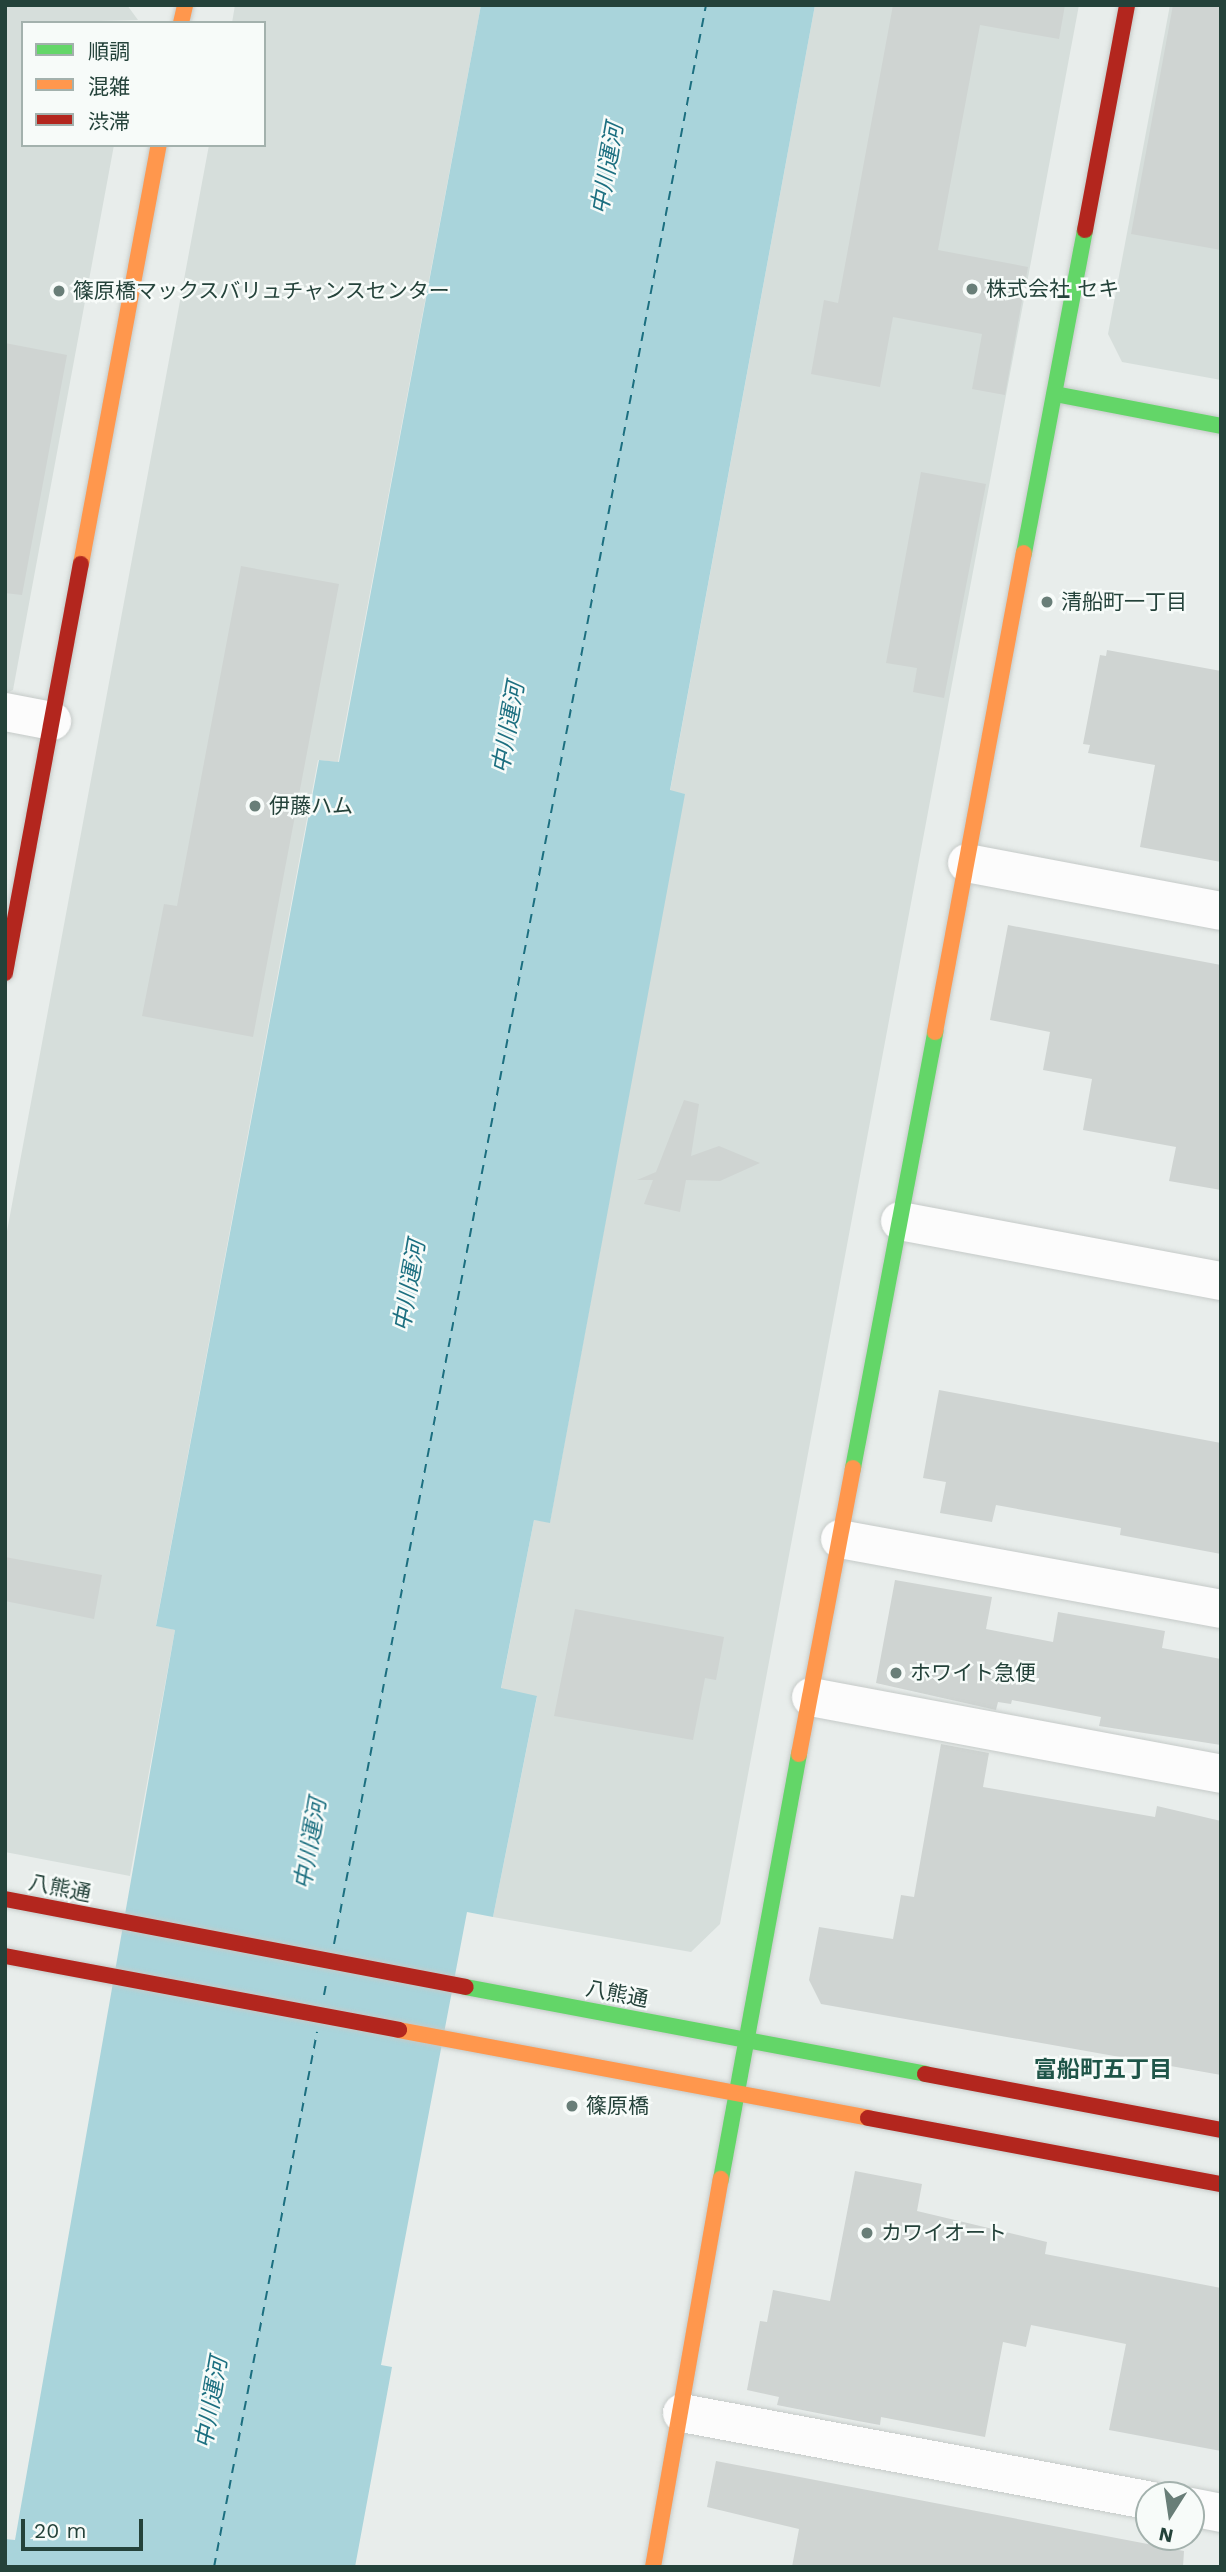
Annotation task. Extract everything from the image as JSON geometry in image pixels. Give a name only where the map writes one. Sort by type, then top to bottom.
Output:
[{"type":"street","points":[[653,2567],[746,2040],[1127,5]]},
{"type":"street","points":[[5,973],[159,147]]},
{"type":"street","points":[[1055,394],[1221,426]]},
{"type":"street","points":[[5,712],[52,721]]},
{"type":"street","points":[[967,863],[1221,911]]},
{"type":"street","points":[[900,1221],[1221,1280]]},
{"type":"street","points":[[840,1539],[1221,1609]]},
{"type":"street","points":[[811,1697],[1221,1774]]},
{"type":"street","name":"八熊通","points":[[5,1899],[1221,2130]]},
{"type":"street","points":[[5,1956],[513,2048],[1221,2184]]},
{"type":"street","points":[[682,2413],[1135,2497]]},
{"type":"shaded area","points":[[5,5],[127,5],[138,20],[21,21],[21,147],[114,147],[13,690],[5,694]]},
{"type":"shaded area","points":[[235,5],[481,5],[338,762],[318,760],[156,1625],[175,1630],[130,1876],[5,1852],[5,1242],[209,147],[266,147],[266,21],[232,21]]},
{"type":"shaded area","points":[[815,5],[1079,5],[720,1924],[691,1952],[493,1917],[537,1697],[501,1689],[534,1520],[550,1522],[684,794],[670,791]]},
{"type":"shaded area","points":[[1170,5],[1221,5],[1221,380],[1122,362],[1108,334]]},
{"type":"water","name":"中川運河","points":[[481,5],[815,5],[670,790],[685,794],[550,1523],[534,1520],[501,1688],[537,1696],[493,1917],[467,1912],[381,2365],[392,2367],[355,2567],[5,2567],[5,2539],[15,2540],[175,1630],[156,1626],[319,760],[339,762]]},
{"type":"building","points":[[893,5],[1065,5],[1059,39],[980,25],[938,250],[1028,267],[1005,395],[972,389],[982,334],[893,317],[880,387],[811,374],[824,300],[838,303]]},
{"type":"building","points":[[1173,5],[1221,5],[1221,250],[1131,234]]},
{"type":"building","points":[[5,343],[67,355],[22,595],[5,593]]},
{"type":"building","points":[[921,472],[986,484],[944,698],[913,692],[917,668],[886,663]]},
{"type":"building","points":[[241,566],[339,584],[253,1037],[142,1016],[164,904],[177,906]]},
{"type":"building","points":[[1107,650],[1221,671],[1221,862],[1140,847],[1155,765],[1088,753],[1090,745],[1083,744],[1100,655],[1106,656]]},
{"type":"building","points":[[1008,925],[1221,965],[1221,1190],[1169,1181],[1176,1147],[1083,1130],[1092,1079],[1043,1070],[1050,1032],[990,1020]]},
{"type":"building","points":[[684,1100],[699,1104],[691,1156],[719,1146],[760,1163],[720,1181],[686,1180],[680,1212],[644,1204],[653,1180],[637,1180],[656,1172]]},
{"type":"building","points":[[939,1390],[1221,1443],[1221,1554],[1120,1535],[1121,1528],[996,1505],[992,1522],[940,1513],[946,1482],[923,1478]]},
{"type":"building","points":[[5,1557],[102,1575],[94,1619],[5,1601]]},
{"type":"building","points":[[895,1580],[992,1597],[986,1629],[1053,1642],[1058,1612],[1165,1631],[1162,1648],[1221,1659],[1221,1745],[1099,1726],[1101,1717],[1012,1700],[1011,1704],[998,1702],[996,1710],[876,1683]]},
{"type":"building","points":[[575,1609],[724,1637],[716,1680],[705,1678],[693,1740],[554,1716]]},
{"type":"building","points":[[941,1744],[989,1753],[983,1787],[1155,1817],[1157,1806],[1221,1821],[1221,2075],[821,2004],[809,1980],[819,1927],[893,1939],[901,1895],[914,1897]]},
{"type":"building","points":[[855,2171],[922,2184],[917,2211],[1047,2242],[1045,2254],[1221,2288],[1221,2451],[1109,2430],[1126,2344],[1031,2325],[1026,2347],[1003,2342],[985,2437],[881,2417],[880,2425],[858,2421],[777,2405],[779,2397],[747,2390],[760,2321],[767,2322],[773,2290],[830,2301]]},
{"type":"building","points":[[716,2461],[1135,2542],[1135,2551],[1184,2551],[1183,2567],[792,2567],[799,2529],[707,2507]]},
{"type":"ferry route","points":[[334,1944],[706,5]]},
{"type":"ferry route","points":[[324,1995],[327,1980]]},
{"type":"ferry route","points":[[214,2567],[317,2032]]},
{"type":"traffic: fast","points":[[1024,553],[1085,230]]},
{"type":"traffic: fast","points":[[1055,394],[1221,426]]},
{"type":"traffic: fast","points":[[853,1468],[935,1032]]},
{"type":"traffic: fast","points":[[721,2179],[799,1754]]},
{"type":"traffic: fast","points":[[466,1987],[925,2074]]},
{"type":"traffic: slow","points":[[181,21],[185,5]]},
{"type":"traffic: slow","points":[[81,564],[159,147]]},
{"type":"traffic: slow","points":[[935,1032],[1024,553]]},
{"type":"traffic: slow","points":[[799,1754],[853,1468]]},
{"type":"traffic: slow","points":[[399,2030],[868,2118]]},
{"type":"traffic: slow","points":[[653,2567],[721,2179]]},
{"type":"traffic: jam","points":[[1085,230],[1127,5]]},
{"type":"traffic: jam","points":[[5,973],[81,564]]},
{"type":"traffic: jam","points":[[5,1899],[466,1987]]},
{"type":"traffic: jam","points":[[5,1956],[399,2030]]},
{"type":"traffic: jam","points":[[925,2074],[1221,2130]]},
{"type":"traffic: jam","points":[[868,2118],[1221,2184]]},
{"type":"place","name":"株式会社 セキ","points":[[972,289]]},
{"type":"place","name":"篠原橋マックスバリュチャンスセンター","points":[[59,291]]},
{"type":"place","name":"清船町一丁目","points":[[1047,602]]},
{"type":"place","name":"伊藤ハム","points":[[255,806]]},
{"type":"place","name":"ホワイト急便","points":[[896,1673]]},
{"type":"place","name":"篠原橋","points":[[572,2106]]},
{"type":"place","name":"カワイオート","points":[[867,2233]]},
{"type":"district","name":"富船町五丁目","points":[[1103,2070]]}]
